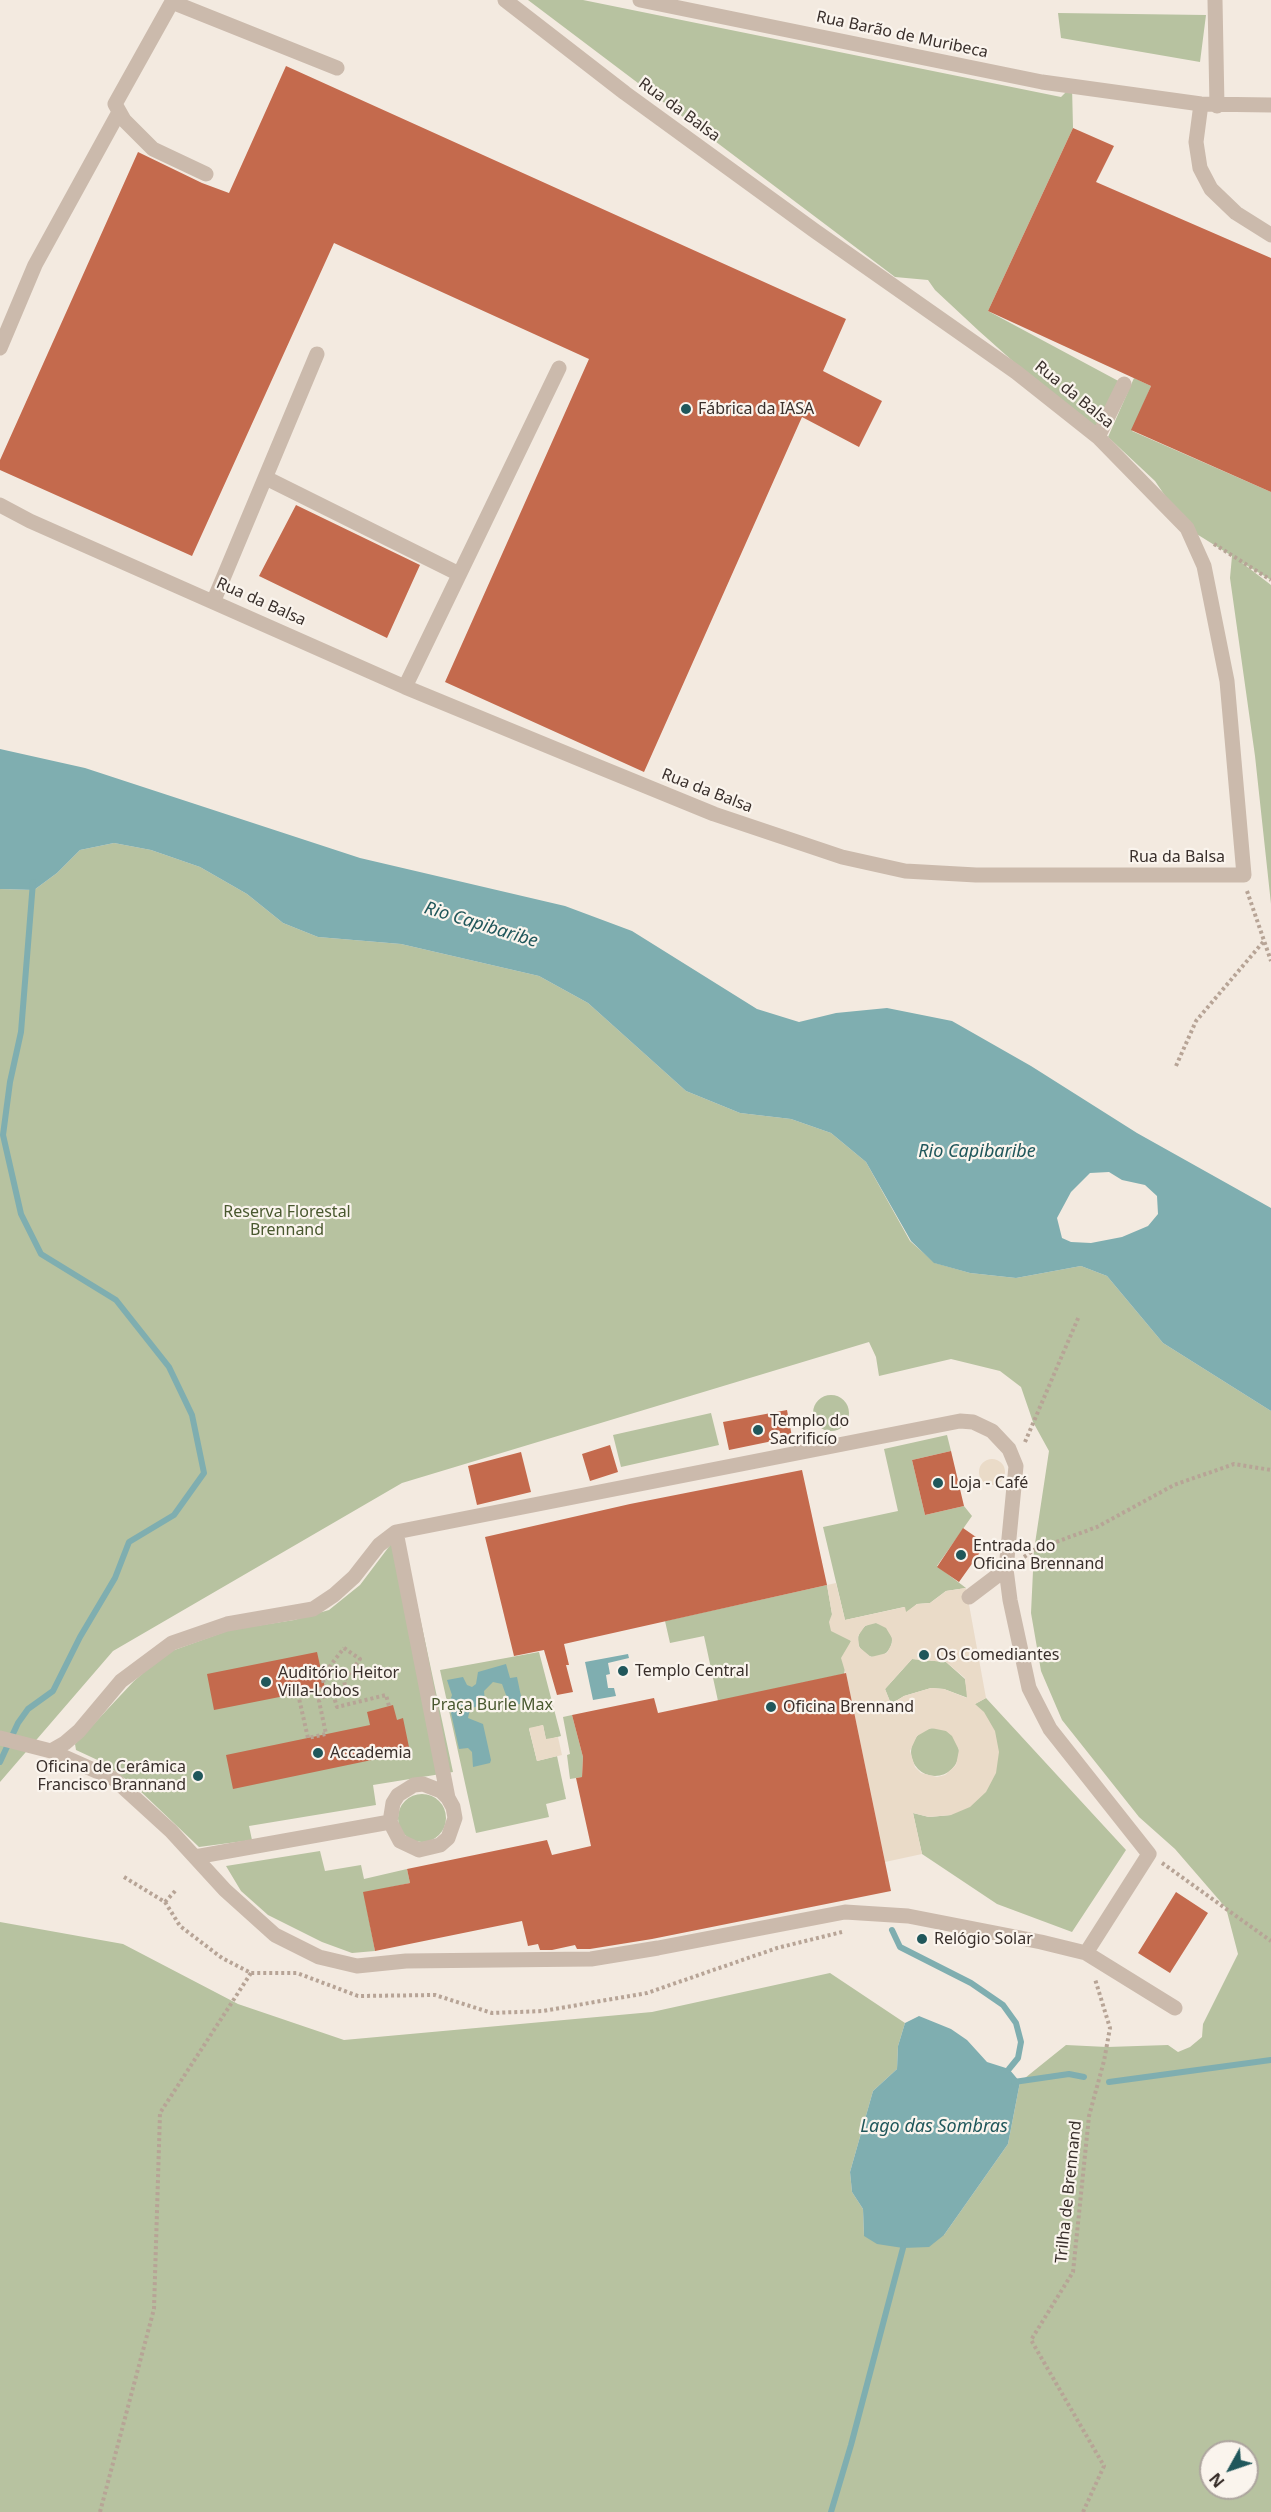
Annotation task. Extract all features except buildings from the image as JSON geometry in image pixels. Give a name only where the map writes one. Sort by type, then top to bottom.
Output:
[{"type":"street","name":"Rua da Balsa","points":[[0,505],[30,521],[213,600],[405,687],[714,814],[842,856],[905,872],[976,875],[1244,875],[1227,681],[1204,566],[1187,528],[1098,437],[1016,372],[625,93],[505,0]]},
{"type":"street","name":"Rua Barão de Muribeca","points":[[640,0],[1015,77],[1217,106],[1271,105]]},
{"type":"street","points":[[1215,0],[1217,106]]},
{"type":"street","points":[[206,174],[153,149],[124,120],[115,104],[173,1],[337,68]]},
{"type":"street","points":[[1201,104],[1196,142],[1200,168],[1211,189],[1236,213],[1271,234]]},
{"type":"street","points":[[0,348],[35,265],[119,112]]},
{"type":"street","points":[[213,600],[317,354]]},
{"type":"street","points":[[405,687],[559,368]]},
{"type":"street","points":[[1098,437],[1124,384]]},
{"type":"street","points":[[266,478],[459,573]]},
{"type":"street","points":[[51,1751],[79,1731],[121,1681],[172,1643],[227,1624],[313,1609],[354,1577],[379,1545],[396,1532],[960,1421],[973,1422],[992,1431],[1009,1449],[1016,1466],[1006,1569],[1029,1688],[1050,1729],[1149,1854],[1086,1953]]},
{"type":"street","points":[[396,1532],[448,1798],[455,1818],[448,1838],[440,1845],[419,1850],[400,1841],[390,1822],[393,1803],[398,1795],[414,1785],[433,1786],[448,1798]]},
{"type":"street","points":[[969,1597],[1006,1569]]},
{"type":"street","points":[[1,1738],[51,1751],[114,1779],[171,1831],[225,1890],[275,1935],[319,1956],[357,1966],[406,1961],[591,1959],[844,1912],[908,1916],[1086,1953],[1175,2008]]},
{"type":"street","points":[[195,1857],[390,1822]]},
{"type":"path","points":[[1187,528],[1271,580]]},
{"type":"path","points":[[1244,875],[1250,903],[1271,961]]},
{"type":"path","points":[[1176,1066],[1196,1021],[1264,941]]},
{"type":"path","points":[[1016,1466],[1079,1316]]},
{"type":"path","points":[[1006,1569],[1034,1550],[1097,1527],[1174,1485],[1234,1464],[1271,1470]]},
{"type":"path","points":[[344,1648],[360,1659],[344,1682],[346,1690],[333,1694],[319,1701],[326,1734],[308,1738],[298,1694],[325,1688],[322,1676],[344,1648]]},
{"type":"path","points":[[333,1694],[337,1707],[386,1695],[389,1706]]},
{"type":"path","points":[[1149,1854],[1271,1941]]},
{"type":"path","points":[[124,1877],[165,1902],[177,1888]]},
{"type":"path","name":"Trilha de Brennand","points":[[1083,2512],[1104,2466],[1031,2340],[1073,2272],[1089,2116],[1104,2061],[1110,2028],[1086,1953]]},
{"type":"path","points":[[100,2512],[154,2309],[160,2113],[252,1973]]},
{"type":"green space","points":[[528,0],[583,0],[1061,97],[1072,86],[1073,128],[988,311],[1124,384],[1098,437],[979,331],[935,290],[928,280],[895,277]]},
{"type":"green space","points":[[1058,13],[1206,15],[1200,62],[1061,38]]},
{"type":"green space","points":[[1134,378],[1151,386],[1132,431],[1271,492],[1271,580],[1241,562],[1271,585],[1271,904],[1255,756],[1230,578],[1232,556],[1187,528],[1155,481],[1108,437]]},
{"type":"green space","name":"Reserva Florestal Brennand","points":[[114,843],[151,850],[200,867],[247,894],[283,923],[318,937],[401,944],[539,976],[588,1003],[686,1091],[740,1113],[791,1119],[831,1133],[866,1162],[910,1241],[935,1263],[970,1273],[1016,1278],[1081,1266],[1107,1276],[1163,1343],[1271,1411],[1271,2512],[0,2512],[0,1922],[123,1944],[238,2004],[344,2040],[652,2012],[830,1973],[905,2023],[898,2046],[897,2069],[873,2091],[850,2172],[852,2192],[863,2209],[864,2236],[944,2235],[1008,2144],[1020,2082],[1066,2045],[1107,2047],[1168,2045],[1178,2052],[1190,2047],[1202,2037],[1203,2024],[1238,1954],[1226,1908],[1175,1849],[1139,1817],[1062,1720],[1041,1671],[1031,1613],[1034,1550],[1049,1451],[1033,1422],[1021,1387],[1000,1371],[951,1359],[879,1376],[876,1357],[869,1342],[402,1483],[113,1651],[0,1782],[0,889],[34,890],[57,873],[80,850]]},
{"type":"green space","points":[[831,1395],[844,1400],[849,1413],[844,1426],[831,1431],[818,1426],[813,1413],[818,1400]]},
{"type":"green space","points":[[711,1413],[719,1445],[621,1467],[613,1435]]},
{"type":"green space","points":[[947,1435],[951,1451],[912,1460],[925,1515],[964,1506],[972,1516],[937,1566],[966,1588],[946,1591],[930,1603],[917,1604],[906,1613],[904,1607],[845,1620],[823,1527],[898,1511],[884,1449]]},
{"type":"green space","points":[[403,1538],[453,1772],[373,1785],[376,1805],[249,1826],[252,1840],[199,1847],[136,1787],[104,1763],[76,1750],[75,1744],[134,1681],[166,1653],[230,1630],[294,1620],[329,1610],[360,1585],[394,1540]]},
{"type":"green space","points":[[827,1585],[832,1614],[851,1641],[844,1674],[718,1701],[704,1636],[670,1643],[665,1621]]},
{"type":"green space","points":[[875,1623],[887,1628],[892,1640],[887,1652],[875,1657],[863,1652],[858,1640],[863,1628]]},
{"type":"green space","name":"Praça Burle Max","points":[[539,1652],[561,1736],[546,1740],[543,1725],[529,1729],[537,1761],[557,1756],[566,1799],[546,1804],[549,1817],[476,1833],[440,1670]]},
{"type":"green space","points":[[912,1659],[946,1662],[965,1679],[968,1698],[944,1689],[931,1688],[904,1696],[891,1704],[885,1689]]},
{"type":"green space","points":[[986,1698],[1126,1850],[1072,1932],[997,1904],[922,1854],[913,1813],[929,1817],[951,1815],[975,1704]]},
{"type":"green space","points":[[572,1715],[583,1757],[582,1777],[570,1779],[567,1755],[570,1754],[563,1717]]},
{"type":"green space","points":[[930,1728],[940,1728],[955,1738],[959,1752],[958,1761],[949,1772],[940,1776],[930,1776],[915,1766],[911,1757],[911,1747],[921,1732]]},
{"type":"green space","points":[[417,1794],[427,1794],[439,1801],[446,1813],[446,1823],[439,1835],[427,1842],[417,1842],[402,1831],[398,1823],[398,1813],[409,1798]]},
{"type":"green space","points":[[320,1851],[325,1871],[361,1865],[364,1879],[407,1869],[410,1883],[364,1893],[375,1951],[352,1953],[322,1942],[268,1915],[241,1891],[226,1866]]},
{"type":"shaded area","points":[[992,1459],[1001,1463],[1005,1472],[1001,1481],[992,1485],[983,1481],[979,1472],[983,1463]]},
{"type":"shaded area","points":[[836,1583],[845,1620],[905,1607],[906,1612],[917,1604],[930,1603],[946,1591],[966,1588],[986,1698],[975,1704],[984,1712],[995,1731],[999,1752],[996,1773],[986,1792],[970,1807],[951,1815],[929,1817],[913,1813],[922,1854],[885,1862],[841,1658],[851,1641],[831,1631],[829,1622],[832,1614],[827,1585]],"holes":[[[876,1623],[886,1628],[892,1638],[892,1643],[887,1653],[871,1657],[859,1647],[858,1636],[865,1626]],[[912,1659],[946,1662],[965,1678],[967,1698],[944,1689],[931,1688],[904,1696],[891,1704],[885,1689]],[[931,1728],[946,1731],[952,1736],[959,1750],[956,1765],[945,1775],[937,1777],[921,1773],[915,1767],[910,1751],[917,1736]]]},
{"type":"shaded area","points":[[543,1725],[546,1739],[558,1737],[562,1755],[537,1761],[529,1728]]},
{"type":"water","name":"Rio Capibaribe","points":[[0,749],[85,768],[360,858],[565,906],[632,931],[757,1009],[799,1022],[836,1013],[887,1008],[952,1021],[1031,1066],[1137,1133],[1271,1208],[1271,1411],[1163,1343],[1107,1276],[1081,1266],[1016,1278],[970,1273],[934,1263],[911,1241],[866,1162],[831,1133],[791,1119],[740,1113],[686,1091],[588,1003],[539,976],[401,944],[318,937],[283,923],[247,894],[200,867],[151,850],[114,843],[80,850],[57,873],[34,890],[0,889]],"holes":[[[1109,1172],[1122,1180],[1145,1185],[1157,1196],[1158,1214],[1148,1226],[1122,1237],[1091,1243],[1071,1242],[1062,1238],[1057,1218],[1071,1192],[1090,1173]]]},
{"type":"water","points":[[628,1654],[629,1658],[608,1663],[610,1674],[606,1675],[608,1688],[614,1688],[616,1696],[593,1700],[585,1662]]},
{"type":"water","points":[[506,1664],[510,1678],[517,1677],[522,1701],[520,1704],[510,1706],[502,1684],[493,1682],[484,1691],[485,1703],[470,1709],[468,1718],[483,1724],[491,1760],[490,1763],[473,1767],[472,1752],[468,1748],[459,1749],[449,1704],[452,1695],[447,1680],[463,1677],[467,1685],[472,1687],[476,1684],[478,1672]]},
{"type":"water","name":"Lago das Sombras","points":[[919,2016],[951,2029],[967,2040],[987,2062],[1009,2069],[1020,2082],[1008,2144],[944,2235],[929,2247],[903,2248],[877,2244],[864,2236],[863,2209],[852,2192],[850,2172],[873,2091],[897,2069],[898,2046],[905,2023]]},
{"type":"waterway","points":[[0,1762],[18,1723],[28,1709],[53,1691],[80,1637],[115,1578],[129,1542],[174,1515],[204,1473],[192,1415],[169,1367],[116,1300],[41,1254],[21,1214],[3,1135],[10,1082],[21,1032],[33,882]]},
{"type":"waterway","points":[[892,1930],[900,1947],[971,1983],[1003,2005],[1016,2023],[1021,2042],[1018,2058],[1009,2069]]},
{"type":"waterway","points":[[1109,2082],[1271,2060]]},
{"type":"waterway","points":[[1014,2082],[1069,2074],[1084,2077]]},
{"type":"waterway","points":[[831,2512],[903,2248]]},
{"type":"place","name":"Fábrica da IASA","points":[[686,409]]},
{"type":"place","name":"Templo do Sacrificío","points":[[758,1430]]},
{"type":"place","name":"Loja - Café","points":[[938,1483]]},
{"type":"place","name":"Entrada do Oficina Brennand","points":[[961,1555]]},
{"type":"place","name":"Os Comediantes","points":[[924,1655]]},
{"type":"place","name":"Templo Central","points":[[623,1671]]},
{"type":"place","name":"Auditório Heitor Villa-Lobos","points":[[266,1682]]},
{"type":"place","name":"Oficina Brennand","points":[[771,1707]]},
{"type":"place","name":"Accademia","points":[[318,1753]]},
{"type":"place","name":"Oficina de Cerâmica Francisco Brannand","points":[[198,1776]]},
{"type":"place","name":"Relógio Solar","points":[[922,1939]]}]
